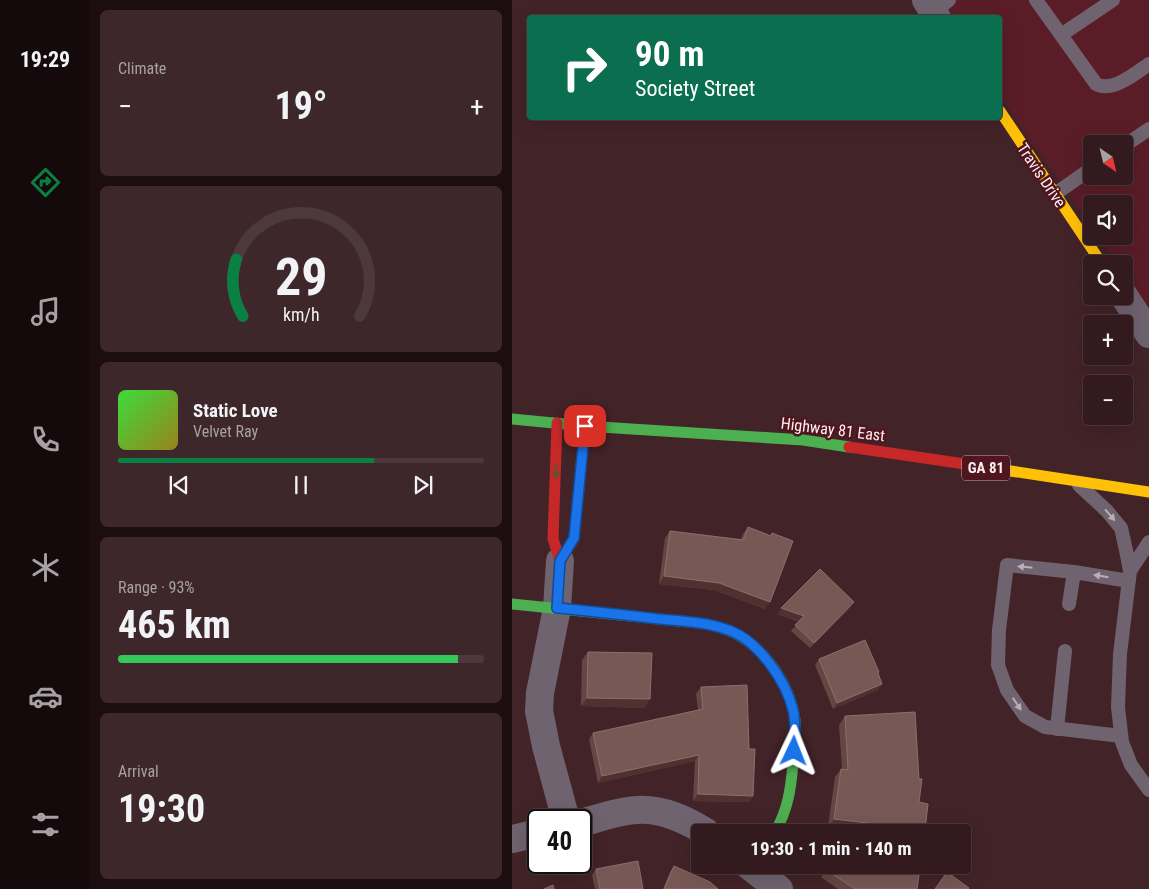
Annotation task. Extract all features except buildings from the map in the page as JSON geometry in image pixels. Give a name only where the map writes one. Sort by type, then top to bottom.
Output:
[{"type":"street","name":"Travis Drive","points":[[1002,114],[1096,255]]},
{"type":"street","points":[[1130,305],[1148,334]]},
{"type":"street","name":"Highway 81 East","points":[[512,419],[585,426],[803,440],[1148,492]]},
{"type":"street","points":[[557,423],[553,539],[560,561],[557,608],[540,693],[539,711],[546,746],[563,809]]},
{"type":"street","points":[[560,561],[574,538],[585,426]]},
{"type":"street","points":[[512,604],[708,624],[742,636],[760,652],[782,684],[795,721],[792,786],[780,824]]},
{"type":"street","points":[[592,820],[630,811],[644,810],[658,811],[675,816],[691,824]]},
{"type":"street","points":[[512,839],[527,836]]},
{"type":"street","points":[[760,874],[779,889]]},
{"type":"lane","points":[[1036,0],[1096,84],[1111,86],[1128,78],[1148,64]]},
{"type":"lane","points":[[1061,35],[1113,0]]},
{"type":"lane","points":[[1133,140],[1148,129]]},
{"type":"lane","points":[[1055,194],[1083,174]]},
{"type":"lane","points":[[1074,481],[1107,511],[1121,528],[1129,576],[1120,654],[1118,707],[1122,742],[1131,765],[1148,790]]},
{"type":"lane","points":[[1129,576],[1148,542]]},
{"type":"lane","points":[[1121,736],[1045,727],[1025,716],[1007,690],[998,665],[999,630],[1007,565],[1129,576]]},
{"type":"lane","points":[[1069,604],[1074,572]]},
{"type":"lane","points":[[1057,728],[1064,651]]},
{"type":"shaded area","points":[[942,0],[1148,0],[1148,307],[1133,285],[1133,255],[1112,255],[1105,245],[1133,245],[1133,195],[1083,195],[1083,214],[1002,99],[1002,15],[946,15]]},
{"type":"traffic: fast","points":[[512,419],[585,426],[803,440],[849,447]]},
{"type":"traffic: fast","points":[[576,517],[585,426]]},
{"type":"traffic: fast","points":[[512,604],[708,624],[732,632],[750,643],[776,672],[789,696],[795,720],[796,731],[790,790],[779,824]]},
{"type":"traffic: slow","points":[[1002,114],[1096,255]]},
{"type":"traffic: slow","points":[[965,464],[1149,492]]},
{"type":"traffic: jam","points":[[557,423],[553,539],[560,561],[574,538],[576,517]]},
{"type":"traffic: jam","points":[[849,447],[965,464]]},
{"type":"route","points":[[585,426],[574,538],[560,561],[557,608],[708,624],[742,636],[768,662],[788,695],[795,721],[794,751]]}]
